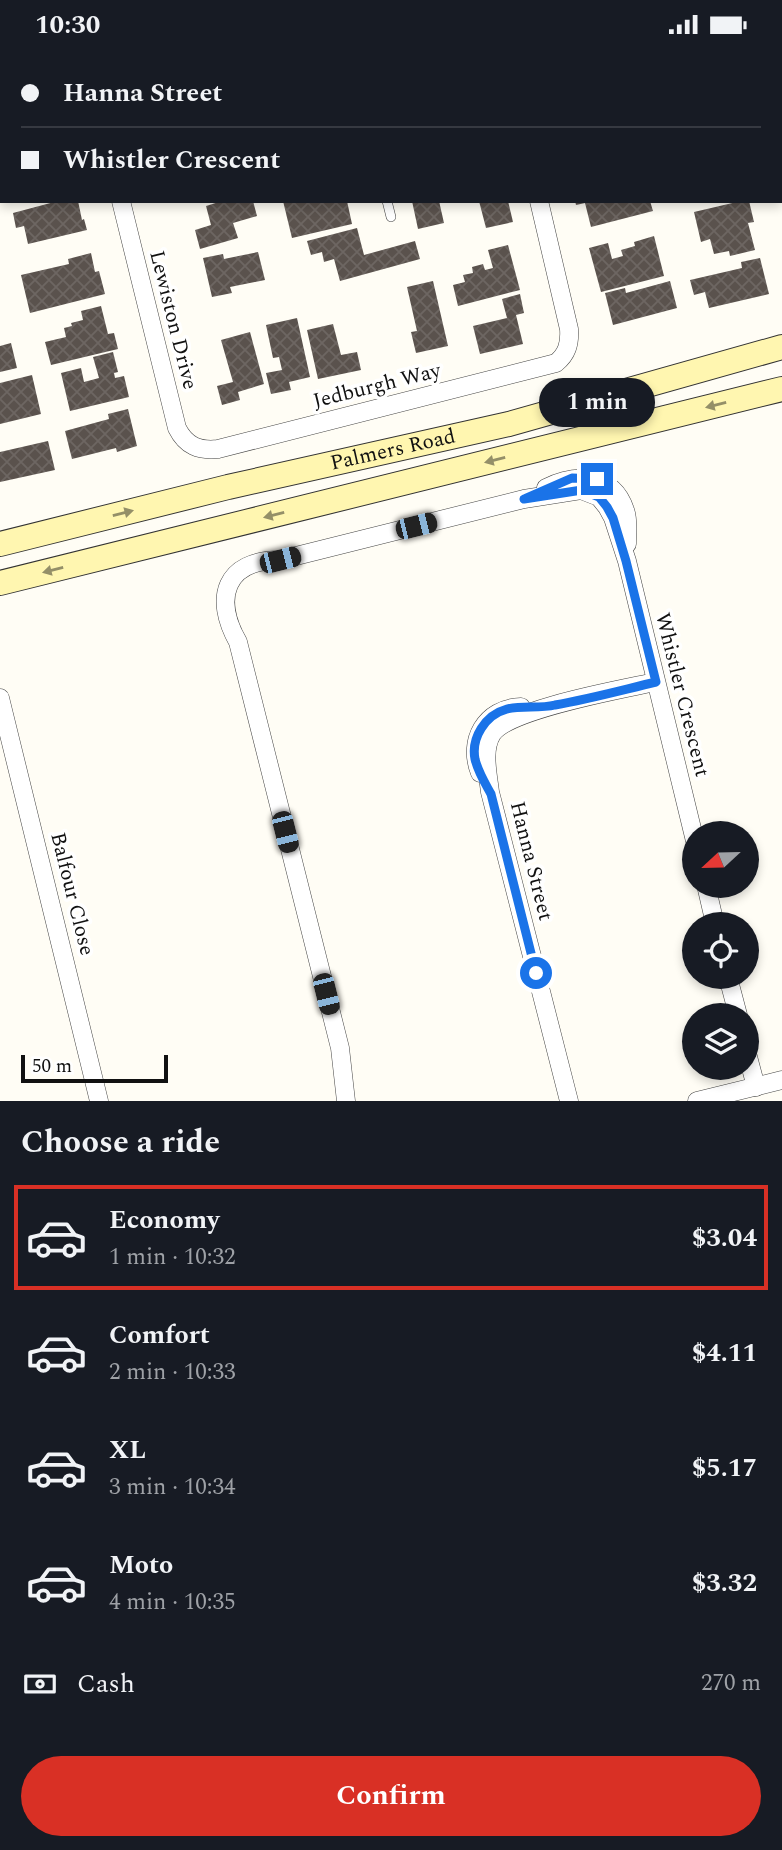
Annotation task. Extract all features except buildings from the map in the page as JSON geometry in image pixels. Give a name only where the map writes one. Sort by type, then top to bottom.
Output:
[{"type":"main road","name":"Palmers Road","points":[[0,544],[241,484],[509,424],[782,347]]},
{"type":"main road","name":"Palmers Road","points":[[0,583],[782,389]]},
{"type":"street","name":"Lewiston Drive","points":[[121,203],[174,416],[180,433],[190,445]]},
{"type":"street","name":"Jedburgh Way","points":[[190,445],[202,450],[218,449],[556,363],[568,347],[569,329],[539,203]]},
{"type":"street","name":"Whistler Crescent","points":[[346,1101],[340,1048],[238,642],[236,602],[241,584],[280,560],[524,499],[572,478],[597,479],[614,491],[625,510],[626,561],[690,821]]},
{"type":"street","name":"Hanna Street","points":[[569,1101],[490,793],[475,760],[478,735],[484,723],[497,713],[518,707],[539,709],[656,682]]},
{"type":"street","name":"Balfour Close","points":[[0,698],[99,1101]]},
{"type":"street","name":"Whistler Crescent","points":[[340,1048],[352,1071],[358,1101]]},
{"type":"street","points":[[754,1080],[756,1087]]},
{"type":"street","points":[[697,1101],[782,1080]]},
{"type":"lane","points":[[388,203],[391,217]]},
{"type":"route","points":[[536,973],[491,794],[475,760],[475,749],[484,723],[506,709],[539,709],[656,682],[626,561],[607,507],[599,497],[582,490],[524,499],[572,478],[597,479]]}]
